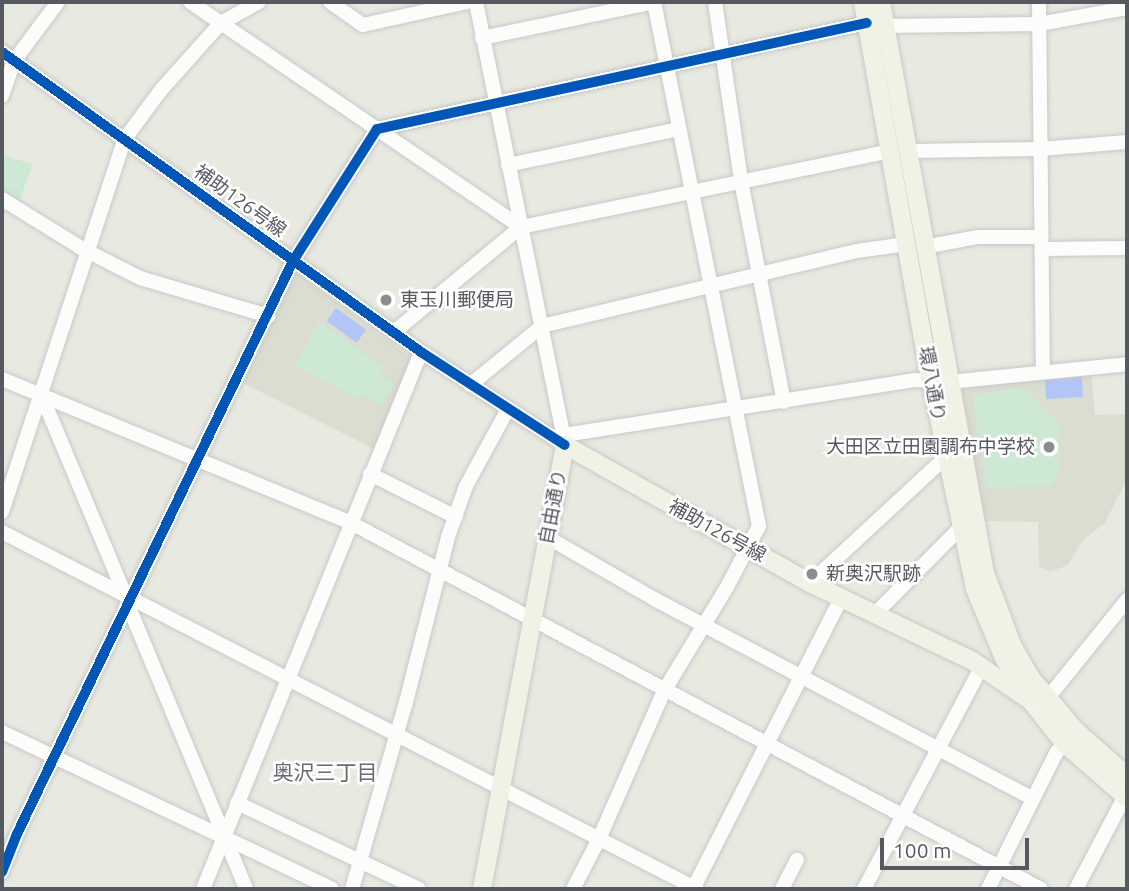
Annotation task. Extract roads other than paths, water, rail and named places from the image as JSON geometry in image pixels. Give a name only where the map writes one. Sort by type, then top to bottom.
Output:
[{"type":"main road","name":"環八通り","points":[[863,2],[890,151],[915,246],[939,381],[985,573],[1013,648],[1039,701],[1064,743],[1126,797]]},
{"type":"main road","name":"環八通り","points":[[881,2],[909,151],[915,246]]},
{"type":"main road","name":"環八通り","points":[[939,381],[945,458],[960,528],[985,617],[1004,658],[1039,701],[1127,776]]},
{"type":"main road","name":"自由通り","points":[[482,889],[564,440]]},
{"type":"main road","name":"補助126号線","points":[[564,440],[810,583],[981,668],[1039,701]]},
{"type":"street","points":[[2,96],[8,56],[58,2]]},
{"type":"street","points":[[190,2],[522,227]]},
{"type":"street","points":[[2,512],[124,140],[161,90],[221,23],[258,2]]},
{"type":"street","points":[[330,2],[363,25],[468,2]]},
{"type":"street","name":"自由通り","points":[[476,2],[564,440]]},
{"type":"street","points":[[482,38],[654,2],[759,526],[664,691],[599,839],[573,889]]},
{"type":"street","points":[[715,2],[741,181],[784,402]]},
{"type":"street","points":[[1039,2],[1043,371]]},
{"type":"street","points":[[886,26],[1039,24],[1127,8]]},
{"type":"street","points":[[2,872],[17,834],[128,600],[293,261],[377,129],[867,23]]},
{"type":"street","name":"補助126号線","points":[[8,56],[421,352],[508,409],[564,440]]},
{"type":"street","points":[[508,165],[679,129]]},
{"type":"street","points":[[909,151],[1040,149],[1127,142]]},
{"type":"street","points":[[394,332],[522,227],[890,151]]},
{"type":"street","points":[[2,199],[88,251],[141,278],[268,316]]},
{"type":"street","points":[[470,385],[542,326],[710,289],[858,251],[978,237],[1127,247]]},
{"type":"street","points":[[203,889],[421,352]]},
{"type":"street","points":[[564,440],[784,402],[939,381],[1127,364]]},
{"type":"street","points":[[2,379],[351,523],[1041,889]]},
{"type":"street","points":[[41,394],[246,889]]},
{"type":"street","points":[[352,889],[396,736],[439,570],[466,486],[508,409]]},
{"type":"street","points":[[810,583],[945,458]]},
{"type":"street","points":[[370,474],[456,517]]},
{"type":"street","points":[[874,615],[960,528]]},
{"type":"street","points":[[2,532],[128,600],[694,889],[841,598]]},
{"type":"street","points":[[547,537],[704,625],[1033,799]]},
{"type":"street","points":[[1039,701],[1127,600]]},
{"type":"street","points":[[864,889],[981,668]]},
{"type":"street","points":[[2,732],[332,889]]},
{"type":"street","points":[[988,889],[1056,753],[1064,743]]},
{"type":"street","points":[[1076,889],[1126,797]]},
{"type":"street","points":[[237,803],[419,889]]},
{"type":"street","points":[[782,889],[797,860]]},
{"type":"water","points":[[336,308],[366,330],[357,343],[327,321]]},
{"type":"water","points":[[1082,377],[1083,397],[1046,399],[1045,379]]},
{"type":"place","name":"東玉川郵便局","points":[[386,300]]},
{"type":"place","name":"大田区立田園調布中学校","points":[[1049,447]]},
{"type":"place","name":"新奥沢駅跡","points":[[812,574]]},
{"type":"district","name":"奥沢三丁目","points":[[325,772]]}]
